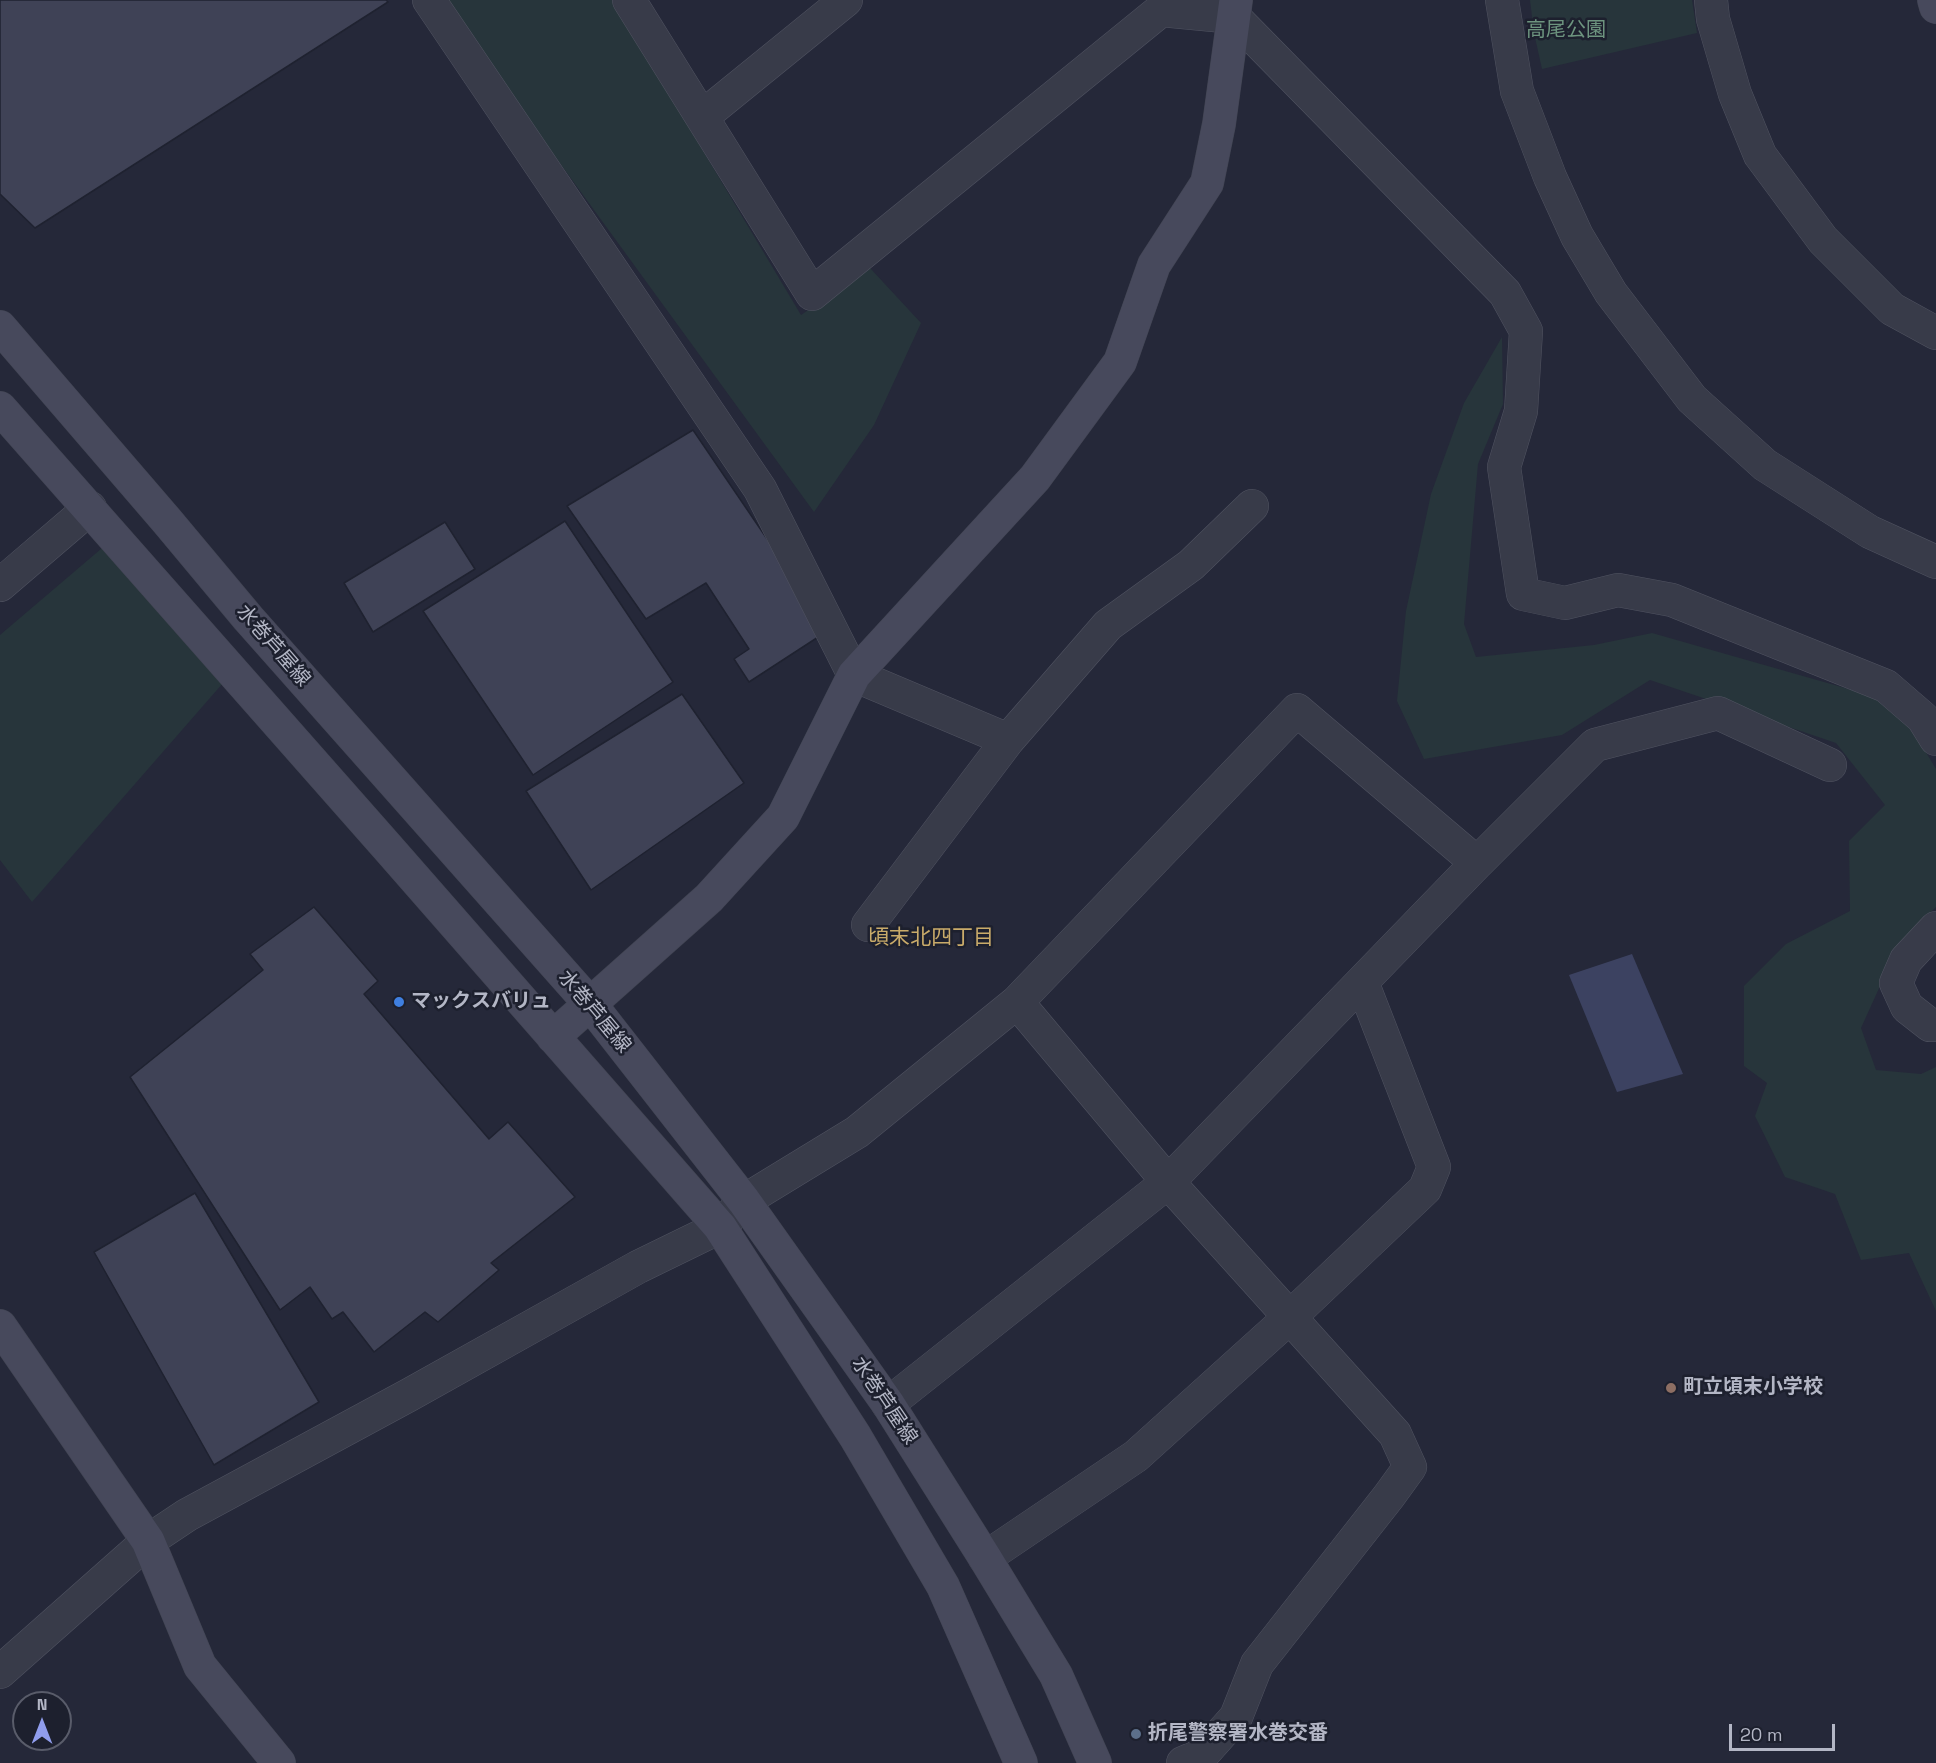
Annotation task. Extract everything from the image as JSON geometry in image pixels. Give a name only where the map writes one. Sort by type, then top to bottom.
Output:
[{"type":"main road","points":[[1934,0],[1936,7]]},
{"type":"main road","points":[[553,1037],[709,898],[783,817],[854,675],[1035,478],[1120,362],[1154,265],[1207,183],[1219,124],[1235,8]]},
{"type":"main road","name":"水巻芦屋線","points":[[0,327],[167,520],[248,618],[591,1005],[744,1201],[888,1404],[985,1558],[1056,1675],[1095,1763]]},
{"type":"main road","points":[[0,408],[720,1227],[855,1436],[943,1586],[1021,1763]]},
{"type":"main road","points":[[0,1326],[148,1541],[200,1666],[279,1763]]},
{"type":"street","points":[[429,0],[760,489],[854,675],[1008,740]]},
{"type":"street","points":[[628,0],[812,294],[1161,10],[1235,8],[1506,293],[1526,331],[1521,411],[1504,466],[1523,594],[1565,603],[1618,590],[1672,600],[1886,686],[1923,718],[1936,739]]},
{"type":"street","points":[[702,117],[846,0]]},
{"type":"street","points":[[1502,0],[1517,91],[1550,177],[1577,236],[1611,294],[1692,399],[1765,465],[1870,532],[1936,562]]},
{"type":"street","points":[[1711,0],[1713,19],[1735,94],[1760,155],[1823,240],[1892,309],[1936,333]]},
{"type":"street","points":[[868,925],[1008,740],[1108,625],[1191,565],[1252,506]]},
{"type":"street","points":[[0,585],[90,508]]},
{"type":"street","points":[[0,1672],[148,1541],[187,1515],[409,1395],[638,1267],[720,1227],[744,1201],[857,1132],[1017,1002],[1297,710],[1477,863]]},
{"type":"street","points":[[888,1404],[1168,1182],[1477,863],[1595,745],[1718,713],[1830,765]]},
{"type":"street","points":[[1936,928],[1906,960],[1896,983],[1907,1007],[1930,1025],[1936,1025]]},
{"type":"street","points":[[985,1558],[1136,1456],[1290,1317],[1425,1189],[1434,1167],[1362,982]]},
{"type":"street","points":[[1017,1002],[1168,1182],[1395,1434],[1410,1467],[1257,1664],[1236,1717],[1202,1755],[1183,1763]]},
{"type":"green space","points":[[441,0],[613,0],[801,315],[870,268],[921,323],[874,425],[814,512]]},
{"type":"green space","name":"高尾公園","points":[[1530,0],[1692,0],[1697,33],[1542,69]]},
{"type":"green space","points":[[1502,337],[1503,404],[1478,464],[1464,624],[1476,657],[1594,645],[1652,633],[1880,698],[1912,729],[1936,769],[1936,907],[1900,942],[1861,1028],[1876,1070],[1921,1074],[1936,1067],[1936,1311],[1909,1253],[1861,1260],[1835,1194],[1785,1177],[1755,1116],[1767,1083],[1744,1066],[1744,986],[1786,944],[1850,911],[1849,841],[1885,805],[1836,743],[1650,680],[1562,735],[1424,759],[1397,701],[1406,611],[1431,494],[1464,403]]},
{"type":"green space","points":[[115,537],[230,675],[32,902],[0,860],[0,635]]},
{"type":"water","points":[[1632,954],[1683,1074],[1617,1092],[1569,975]]},
{"type":"building","points":[[0,0],[386,0],[388,2],[35,228],[0,194]]},
{"type":"building","points":[[693,430],[829,630],[749,682],[734,659],[749,649],[706,583],[646,619],[567,506]]},
{"type":"building","points":[[565,521],[673,682],[533,775],[423,611]]},
{"type":"building","points":[[445,522],[475,569],[373,632],[344,583]]},
{"type":"building","points":[[682,694],[744,783],[591,890],[526,791]]},
{"type":"building","points":[[314,907],[378,981],[364,994],[489,1139],[508,1122],[575,1197],[491,1263],[499,1270],[438,1322],[425,1312],[374,1352],[343,1312],[332,1319],[310,1287],[280,1310],[130,1077],[263,970],[250,954]]},
{"type":"building","points":[[195,1193],[319,1402],[214,1465],[94,1252]]},
{"type":"place","name":"マックスバリュ","points":[[399,1002]]},
{"type":"place","name":"町立頃末小学校","points":[[1671,1388]]},
{"type":"place","name":"折尾警察署水巻交番","points":[[1136,1734]]},
{"type":"district","name":"頃末北四丁目","points":[[931,938]]}]
